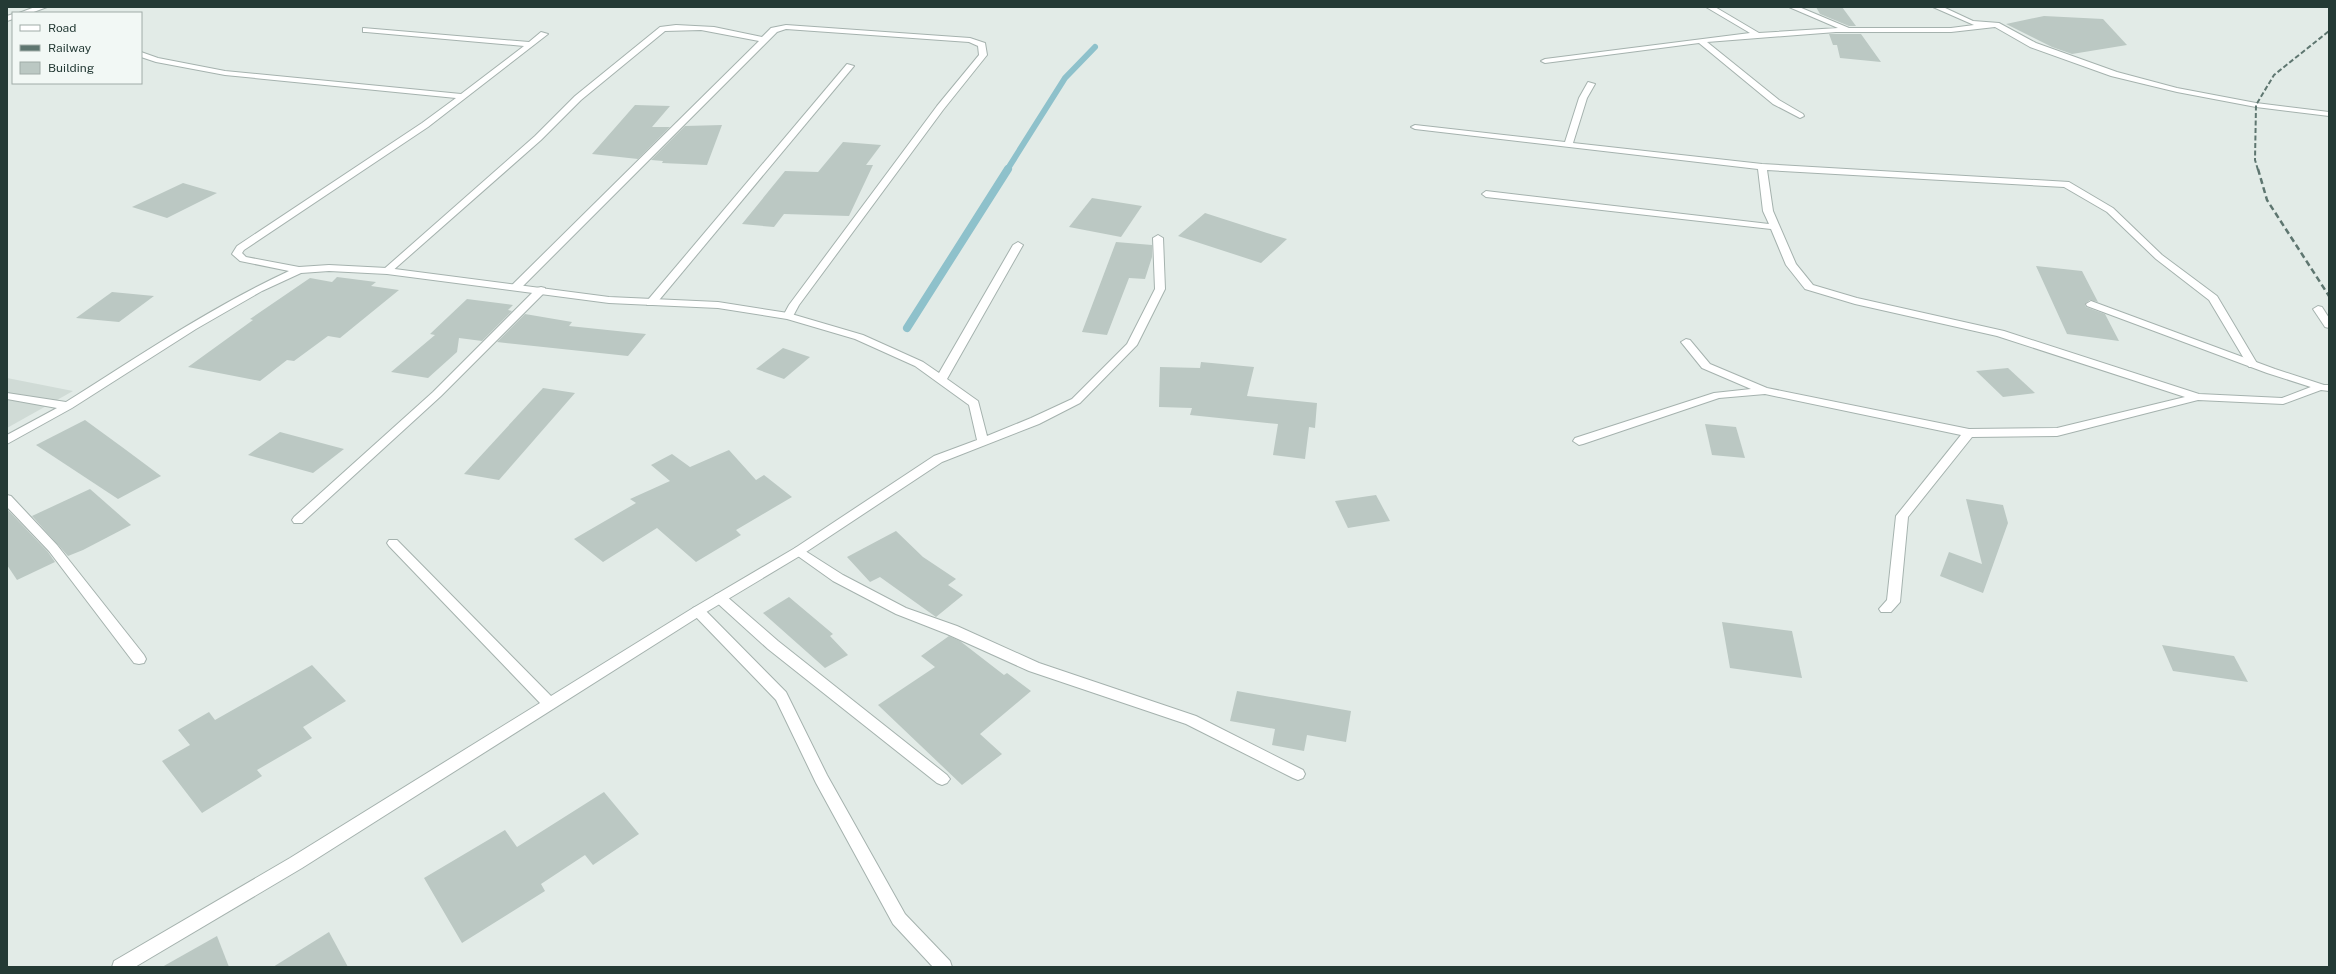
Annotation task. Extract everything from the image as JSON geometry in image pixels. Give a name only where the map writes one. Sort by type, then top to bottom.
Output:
[{"type":"street","points":[[26,12],[43,7]]},
{"type":"street","points":[[1710,7],[1758,35]]},
{"type":"street","points":[[1793,7],[1850,30]]},
{"type":"street","points":[[1937,7],[1972,23],[1996,25],[2033,45],[2114,74],[2191,93],[2256,105],[2329,114]]},
{"type":"street","points":[[31,10],[37,12]]},
{"type":"street","points":[[1545,61],[1758,35],[1850,30],[1951,30],[1996,25]]},
{"type":"street","points":[[387,271],[538,138],[578,98],[663,29],[674,27],[715,28],[764,40]]},
{"type":"street","points":[[516,287],[774,30],[786,27],[970,40],[982,45],[983,54],[940,108],[794,305],[788,316]]},
{"type":"street","points":[[366,30],[531,44]]},
{"type":"street","points":[[544,34],[425,125],[240,248],[238,254],[243,259],[299,270],[329,268],[387,271],[609,300],[718,305],[788,316],[859,337],[919,364],[974,403],[983,442]]},
{"type":"street","points":[[1701,41],[1776,102],[1800,116]]},
{"type":"street","points":[[142,54],[156,60],[225,73],[462,96]]},
{"type":"street","points":[[651,303],[850,66]]},
{"type":"street","points":[[1568,145],[1583,98],[1591,84]]},
{"type":"street","points":[[1415,127],[1762,167],[2066,184],[2077,189],[2110,210],[2159,257],[2213,298],[2253,365]]},
{"type":"street","points":[[1762,167],[1768,211],[1774,227],[1790,265],[1809,287],[1855,301],[2000,332],[2198,397],[2283,401],[2325,388]]},
{"type":"street","points":[[1486,194],[1774,227]]},
{"type":"street","points":[[120,967],[296,863],[698,611],[799,551],[938,459],[1036,421],[1076,401],[1132,344],[1160,289],[1158,238]]},
{"type":"street","points":[[940,379],[1018,245]]},
{"type":"street","points":[[7,440],[68,406],[192,327],[258,289],[299,270]]},
{"type":"street","points":[[298,520],[437,394],[541,290]]},
{"type":"street","points":[[2091,304],[2253,365],[2325,388]]},
{"type":"street","points":[[2318,310],[2329,325]]},
{"type":"street","points":[[1686,342],[1706,366],[1764,391],[1969,433],[2057,432],[2198,397]]},
{"type":"street","points":[[1580,441],[1718,395],[1764,391]]},
{"type":"street","points":[[7,396],[68,406]]},
{"type":"street","points":[[1886,609],[1893,602],[1902,516],[1969,433]]},
{"type":"street","points":[[7,499],[54,548],[139,659]]},
{"type":"street","points":[[394,543],[550,704]]},
{"type":"street","points":[[799,551],[838,578],[901,612],[952,630],[1034,667],[1104,692],[1191,720],[1298,774]]},
{"type":"street","points":[[720,598],[773,645],[942,779]]},
{"type":"street","points":[[698,611],[781,696],[821,779],[899,919],[944,967]]},
{"type":"shaded area","points":[[7,378],[73,391],[7,428]]},
{"type":"building","points":[[1816,7],[1842,7],[1856,26],[1849,26],[1820,14]]},
{"type":"building","points":[[2044,16],[2103,19],[2127,45],[2072,54],[2052,47],[2006,24]]},
{"type":"building","points":[[1829,34],[1861,34],[1881,62],[1840,58],[1837,45],[1833,45]]},
{"type":"building","points":[[635,105],[670,106],[652,127],[670,127],[638,159],[592,154]]},
{"type":"building","points":[[722,125],[707,165],[662,163],[663,161],[651,160],[685,126]]},
{"type":"building","points":[[843,142],[881,145],[866,165],[873,165],[849,216],[784,214],[774,227],[742,224],[785,171],[818,172]]},
{"type":"building","points":[[183,183],[217,193],[167,218],[132,207]]},
{"type":"building","points":[[1092,198],[1142,206],[1121,237],[1069,227]]},
{"type":"building","points":[[1205,213],[1287,239],[1261,263],[1178,236]]},
{"type":"building","points":[[1116,242],[1152,245],[1152,257],[1145,279],[1129,278],[1107,335],[1082,332]]},
{"type":"building","points":[[2036,266],[2082,271],[2098,302],[2090,300],[2085,304],[2086,307],[2105,314],[2119,341],[2067,334]]},
{"type":"building","points":[[337,277],[376,282],[371,286],[399,290],[340,338],[328,336],[294,361],[287,360],[260,381],[188,367],[253,320],[250,319],[310,278],[332,282]]},
{"type":"building","points":[[112,292],[154,296],[119,322],[76,318]]},
{"type":"building","points":[[467,299],[513,305],[508,310],[512,311],[482,341],[459,338],[457,352],[428,378],[391,372],[435,335],[430,334]]},
{"type":"building","points":[[525,314],[572,322],[569,326],[646,334],[628,356],[497,342]]},
{"type":"building","points":[[783,348],[810,357],[784,379],[756,369]]},
{"type":"building","points":[[1201,362],[1254,367],[1247,396],[1317,403],[1315,428],[1309,427],[1305,459],[1273,455],[1278,424],[1190,415],[1192,408],[1159,407],[1160,367],[1200,368]]},
{"type":"building","points":[[2008,368],[2035,393],[2003,397],[1976,371]]},
{"type":"building","points":[[543,388],[575,393],[499,480],[464,474]]},
{"type":"building","points":[[85,420],[161,476],[118,499],[36,445]]},
{"type":"building","points":[[1705,424],[1736,427],[1745,458],[1712,455]]},
{"type":"building","points":[[280,432],[344,449],[313,473],[248,455]]},
{"type":"building","points":[[729,450],[756,480],[764,475],[792,497],[736,530],[741,535],[696,562],[657,528],[603,562],[574,539],[636,503],[630,499],[670,481],[651,465],[672,454],[690,467]]},
{"type":"building","points":[[90,489],[131,525],[83,550],[68,556],[32,516]]},
{"type":"building","points":[[1376,495],[1390,521],[1348,528],[1335,501]]},
{"type":"building","points":[[1966,499],[2003,505],[2008,523],[1983,593],[1940,576],[1949,552],[1982,564]]},
{"type":"building","points":[[7,509],[48,552],[55,562],[17,580],[7,565]]},
{"type":"building","points":[[896,531],[923,557],[956,579],[948,585],[963,595],[936,617],[880,577],[870,582],[847,557]]},
{"type":"building","points":[[789,597],[833,634],[830,636],[848,655],[825,668],[763,613]]},
{"type":"building","points":[[1722,622],[1792,631],[1802,678],[1730,668]]},
{"type":"building","points":[[949,636],[960,641],[1004,675],[1007,673],[1031,691],[980,734],[1002,754],[962,785],[878,705],[935,667],[921,656]]},
{"type":"building","points":[[2162,645],[2234,656],[2248,682],[2173,671]]},
{"type":"building","points":[[312,665],[346,701],[303,727],[312,738],[257,770],[262,776],[202,813],[162,761],[190,745],[178,730],[209,712],[215,720]]},
{"type":"building","points":[[1237,691],[1351,711],[1346,742],[1307,735],[1304,751],[1272,745],[1275,729],[1230,721]]},
{"type":"building","points":[[604,792],[639,834],[593,865],[585,855],[541,884],[545,891],[462,943],[424,878],[505,830],[517,847]]},
{"type":"building","points":[[329,932],[348,967],[273,967]]},
{"type":"building","points":[[217,936],[229,967],[162,967]]},
{"type":"waterway","points":[[1007,170],[1065,78],[1095,47]]},
{"type":"waterway","points":[[907,328],[1008,169]]},
{"type":"railway","points":[[2258,170],[2255,160],[2256,105],[2274,75],[2329,31]]},
{"type":"railway","points":[[2258,169],[2267,200],[2329,296]]}]
